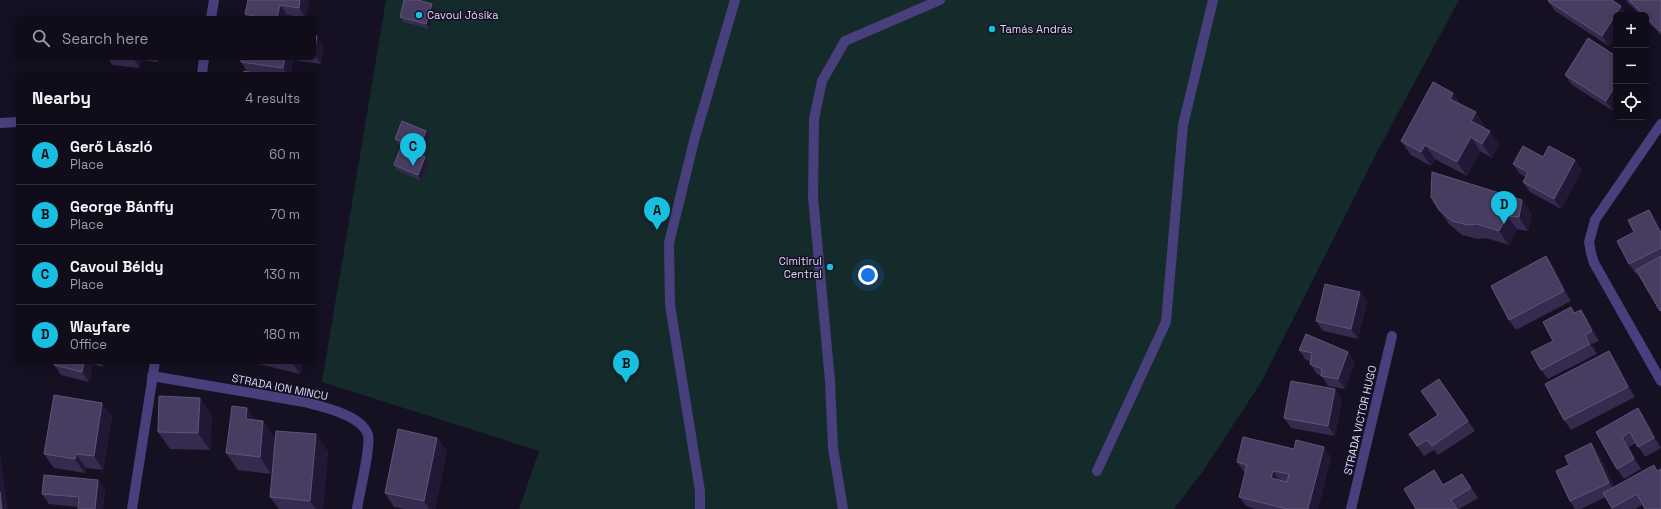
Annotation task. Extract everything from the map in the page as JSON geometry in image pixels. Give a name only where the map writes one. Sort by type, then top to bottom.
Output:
[{"type":"street","points":[[211,16],[214,0]]},
{"type":"street","points":[[700,509],[700,491],[670,305],[670,243],[695,137],[735,0]]},
{"type":"street","points":[[843,509],[833,448],[830,381],[813,197],[814,119],[822,81],[845,41],[940,0]]},
{"type":"street","points":[[1098,471],[1166,322],[1183,126],[1214,0]]},
{"type":"street","points":[[202,72],[204,60]]},
{"type":"street","points":[[0,123],[16,122]]},
{"type":"street","points":[[1661,124],[1595,220],[1590,242],[1594,263],[1661,381]]},
{"type":"street","name":"STRADA VICTOR HUGO","points":[[1351,509],[1392,336]]},
{"type":"street","points":[[132,509],[155,364]]},
{"type":"street","name":"STRADA ION MINCU","points":[[152,376],[304,402],[352,418],[361,424],[368,436],[368,449],[357,509]]},
{"type":"green space","name":"Cimitirul Central","points":[[386,0],[1459,0],[1376,154],[1262,381],[1203,471],[1174,509],[519,509],[539,451],[322,382]]},
{"type":"building","points":[[248,0],[300,0],[299,8],[280,5],[277,16],[254,16],[245,14]]},
{"type":"building","name":"Cavoul Jósika","points":[[404,0],[418,0],[432,4],[426,24],[400,17]]},
{"type":"building","points":[[1612,0],[1621,6],[1617,12],[1613,12],[1613,19],[1602,36],[1548,1]]},
{"type":"building","points":[[1629,0],[1661,0],[1661,31],[1649,20],[1649,12],[1641,12]]},
{"type":"building","points":[[1588,38],[1613,54],[1613,89],[1606,101],[1565,75]]},
{"type":"building","points":[[241,60],[285,60],[283,68],[241,62]]},
{"type":"building","points":[[1433,82],[1453,93],[1450,99],[1476,112],[1471,121],[1490,131],[1482,144],[1471,137],[1457,162],[1425,145],[1421,152],[1401,141]]},
{"type":"building","points":[[402,121],[426,131],[419,148],[395,139]]},
{"type":"building","points":[[1523,146],[1543,157],[1549,146],[1575,160],[1554,199],[1523,182],[1528,172],[1513,164]]},
{"type":"building","points":[[401,147],[425,157],[418,175],[394,165]]},
{"type":"building","points":[[1432,172],[1522,200],[1519,217],[1507,216],[1499,231],[1477,224],[1468,225],[1452,221],[1439,210],[1431,197]]},
{"type":"building","points":[[1649,210],[1661,232],[1661,248],[1629,264],[1617,241],[1634,232],[1628,220]]},
{"type":"building","points":[[1546,256],[1564,291],[1509,320],[1491,286]]},
{"type":"building","points":[[1661,256],[1661,310],[1660,311],[1636,270]]},
{"type":"building","points":[[1325,284],[1360,292],[1351,329],[1316,321]]},
{"type":"building","points":[[1571,307],[1574,313],[1581,310],[1592,331],[1585,335],[1590,344],[1541,370],[1531,352],[1553,341],[1543,322]]},
{"type":"building","points":[[1306,334],[1348,352],[1338,379],[1321,376],[1322,369],[1310,364],[1312,353],[1299,350]]},
{"type":"building","points":[[1609,351],[1628,387],[1564,420],[1545,384]]},
{"type":"building","points":[[54,364],[84,364],[82,372]]},
{"type":"building","points":[[1439,379],[1468,421],[1432,446],[1427,440],[1417,446],[1409,434],[1438,415],[1421,391]]},
{"type":"building","points":[[1291,381],[1335,389],[1328,426],[1284,418]]},
{"type":"building","points":[[54,395],[102,403],[94,456],[76,454],[75,459],[44,454]]},
{"type":"building","points":[[159,396],[200,398],[198,433],[158,432]]},
{"type":"building","points":[[232,406],[247,408],[246,419],[263,421],[260,457],[226,453]]},
{"type":"building","points":[[1638,408],[1654,438],[1638,447],[1630,432],[1622,437],[1634,459],[1617,469],[1596,432]]},
{"type":"building","points":[[398,429],[437,438],[424,501],[385,493]]},
{"type":"building","points":[[276,431],[316,434],[310,501],[270,497]]},
{"type":"building","points":[[1243,437],[1294,449],[1296,440],[1324,447],[1308,509],[1287,509],[1239,497],[1247,465],[1237,462]],"holes":[[[1273,471],[1289,474],[1287,482],[1271,478]]]},
{"type":"building","points":[[1591,443],[1609,483],[1570,501],[1556,471],[1569,465],[1565,456]]},
{"type":"building","points":[[1654,465],[1657,471],[1661,469],[1661,509],[1645,509],[1637,494],[1612,508],[1603,493]]},
{"type":"building","points":[[1434,470],[1443,485],[1462,474],[1471,488],[1451,500],[1457,509],[1416,509],[1404,489]]},
{"type":"building","points":[[44,475],[98,480],[95,509],[78,509],[79,497],[42,494]]},
{"type":"building","points":[[0,492],[2,509],[0,509]]},
{"type":"place","name":"Cavoul Jósika","points":[[419,15]]},
{"type":"place","name":"Tamás András","points":[[992,29]]},
{"type":"place","name":"Cavoul Béldy","points":[[413,166]]},
{"type":"place","name":"Wayfare","points":[[1504,224]]},
{"type":"place","name":"Gerő László","points":[[657,230]]},
{"type":"place","name":"Cimitirul Central","points":[[830,267]]},
{"type":"place","name":"George Bánffy","points":[[626,383]]}]
